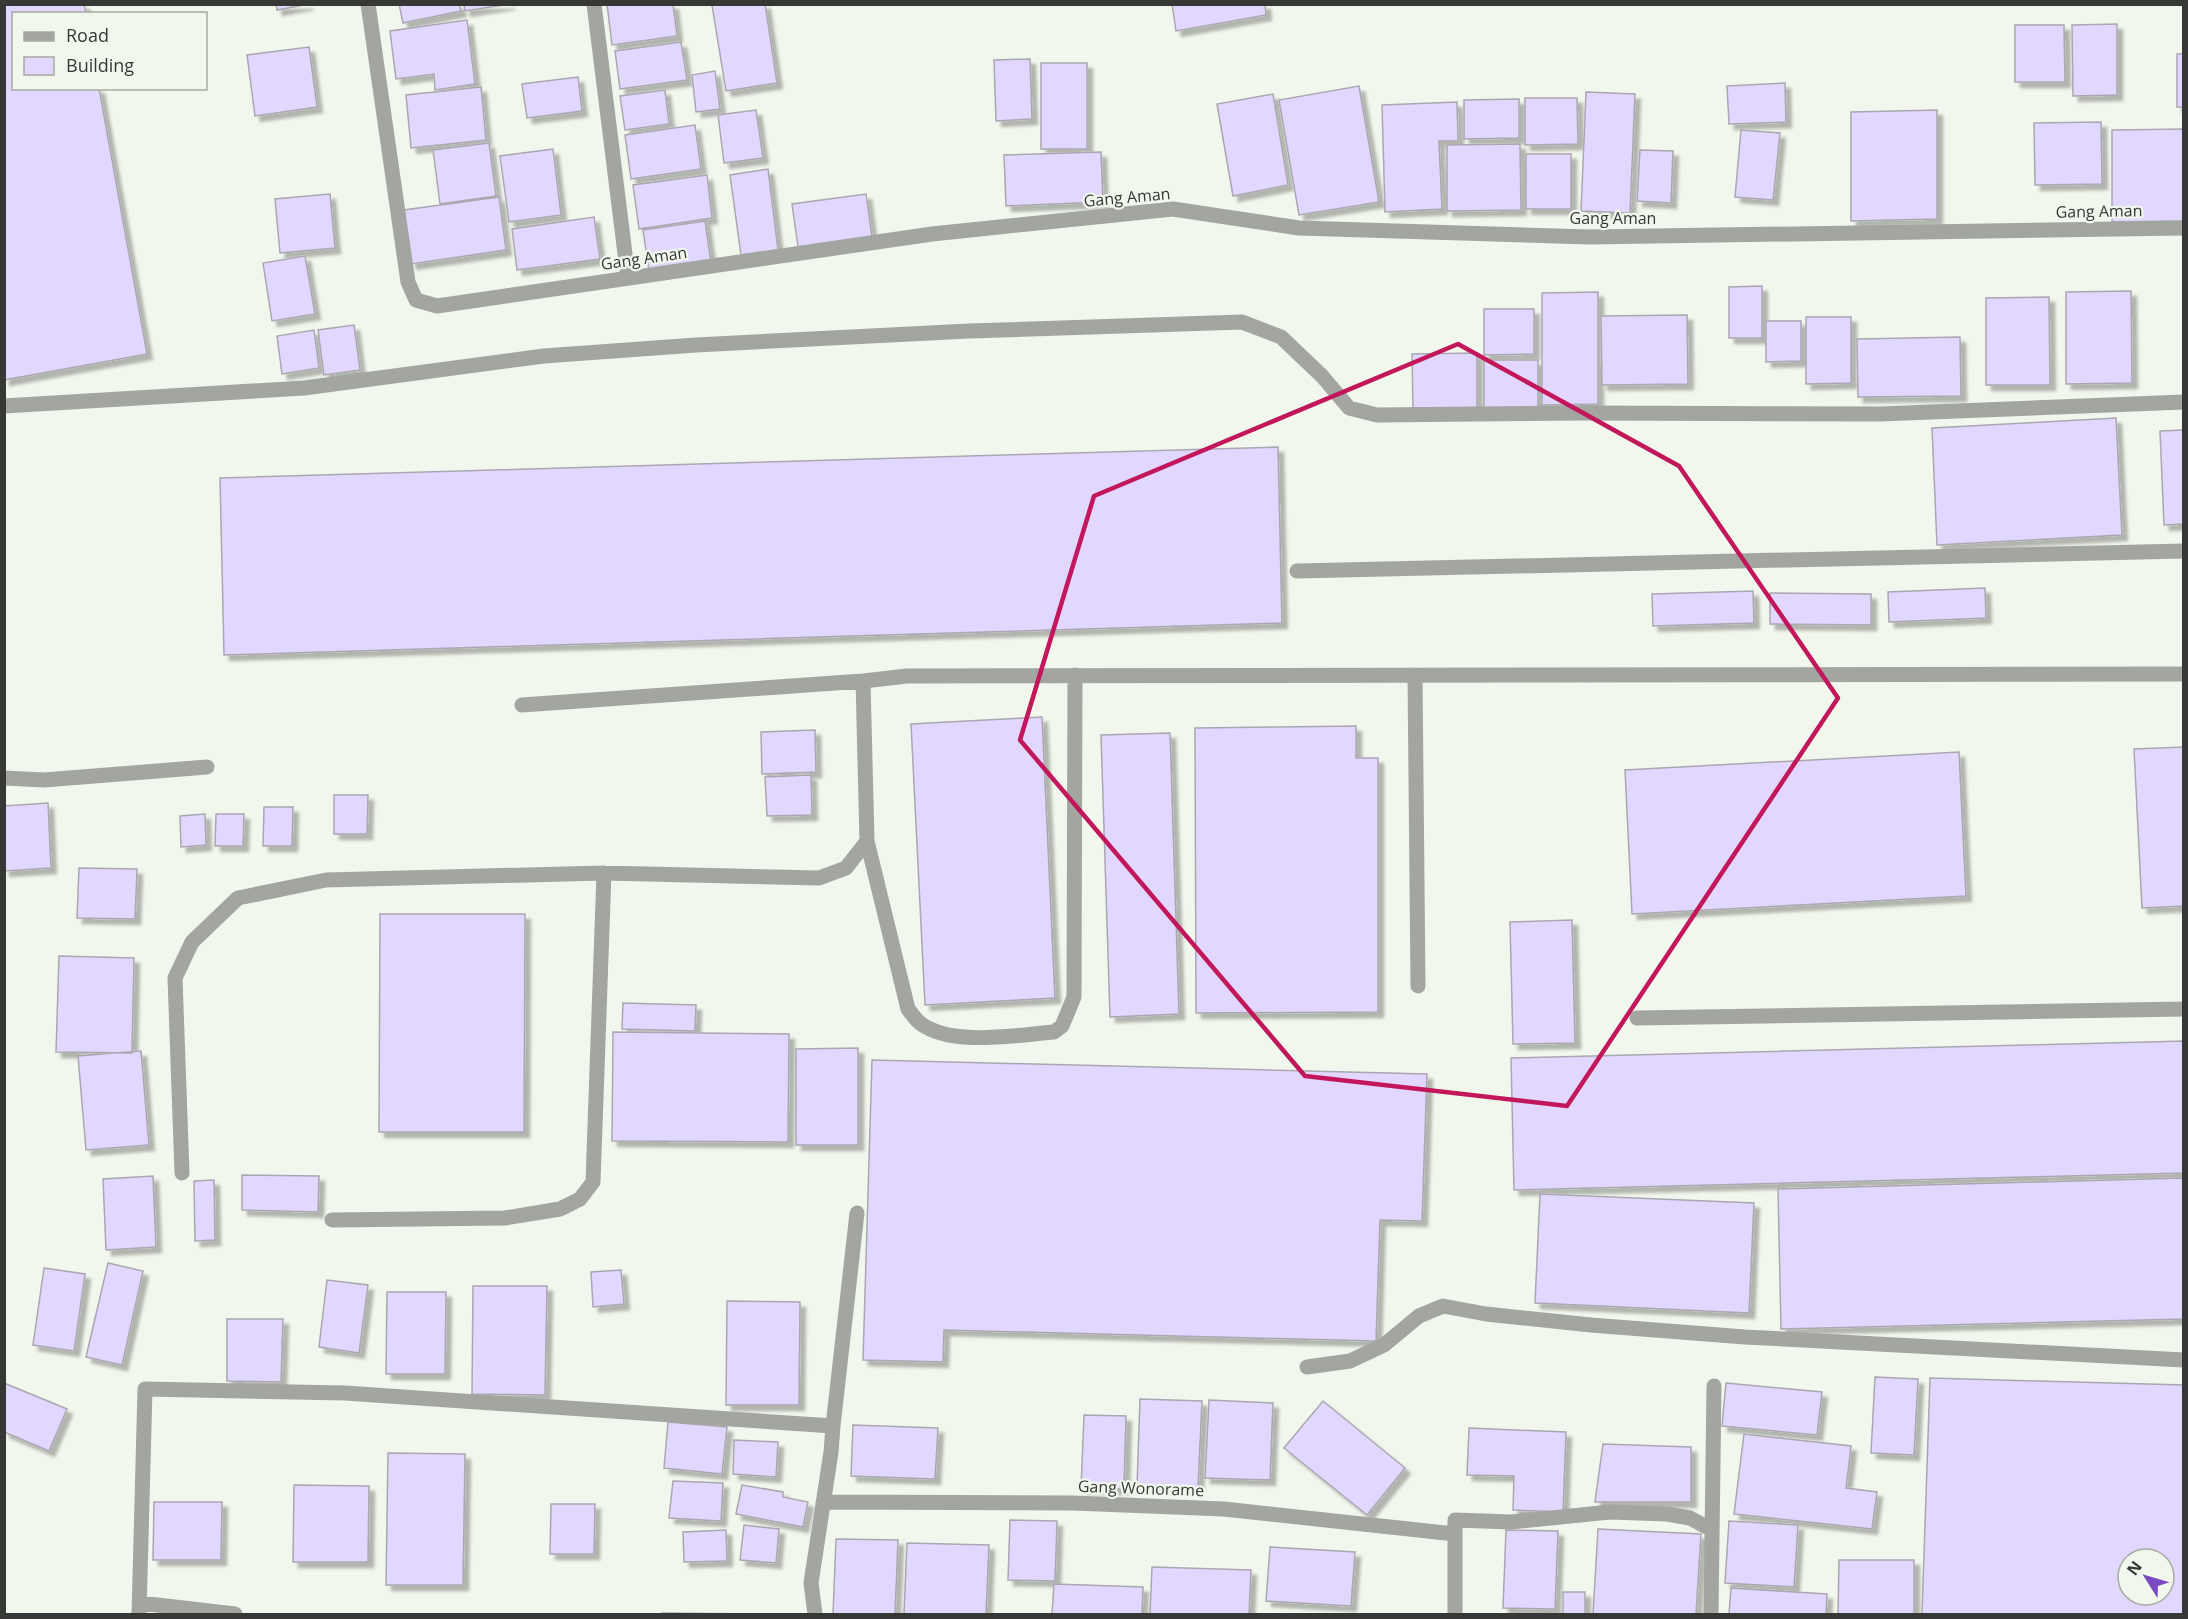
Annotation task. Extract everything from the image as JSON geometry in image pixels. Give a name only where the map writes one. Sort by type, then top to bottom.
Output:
[{"type":"street","name":"Gang Aman","points":[[368,4],[408,282],[416,300],[437,306],[932,234],[1173,209],[1299,228],[1590,237],[2184,228]]},
{"type":"street","points":[[594,4],[628,278]]},
{"type":"street","points":[[4,406],[304,388],[544,356],[696,345],[969,331],[1242,322],[1281,337],[1322,376],[1349,408],[1377,415],[1880,414],[2184,402]]},
{"type":"street","points":[[1297,572],[2184,551]]},
{"type":"street","points":[[522,705],[907,676],[2184,674]]},
{"type":"street","points":[[863,681],[867,841],[908,1009],[919,1023],[935,1032],[971,1039],[1053,1032],[1062,1026],[1074,997],[1075,675]]},
{"type":"street","points":[[1415,675],[1418,986]]},
{"type":"street","points":[[4,778],[44,780],[207,767]]},
{"type":"street","points":[[182,1173],[175,978],[192,942],[238,898],[326,880],[604,873],[819,878],[846,868],[867,841]]},
{"type":"street","points":[[332,1220],[505,1218],[560,1209],[580,1199],[593,1182],[604,873]]},
{"type":"street","points":[[1637,1018],[2184,1009]]},
{"type":"street","points":[[815,1614],[811,1583],[831,1452],[857,1213]]},
{"type":"street","points":[[1306,1367],[1350,1361],[1384,1346],[1419,1316],[1443,1306],[1486,1314],[1591,1325],[1744,1337],[2184,1360]]},
{"type":"street","points":[[1711,1614],[1714,1386]]},
{"type":"street","points":[[235,1614],[140,1608],[144,1389],[345,1393],[833,1426]]},
{"type":"street","name":"Gang Wonorame","points":[[823,1502],[1073,1503],[1224,1509],[1455,1534]]},
{"type":"street","points":[[1455,1614],[1455,1520],[1511,1522],[1610,1512],[1678,1514],[1712,1530]]},
{"type":"highlighted area","points":[[1458,344],[1679,466],[1838,698],[1567,1106],[1305,1076],[1020,740],[1094,496]]},
{"type":"building","points":[[4,4],[84,4],[86,12],[12,12],[12,90],[99,90],[147,354],[4,380]]},
{"type":"building","points":[[276,4],[309,4],[277,10]]},
{"type":"building","points":[[399,4],[459,4],[461,11],[403,23]]},
{"type":"building","points":[[464,4],[510,4],[465,11]]},
{"type":"building","points":[[607,4],[673,4],[677,36],[612,45]]},
{"type":"building","points":[[765,4],[777,83],[726,91],[712,5]]},
{"type":"building","points":[[1172,4],[1265,4],[1266,15],[1176,31]]},
{"type":"building","points":[[467,20],[475,84],[435,90],[434,74],[396,79],[390,31]]},
{"type":"building","points":[[2117,24],[2117,95],[2073,96],[2072,25]]},
{"type":"building","points":[[2015,25],[2064,25],[2065,82],[2015,82]]},
{"type":"building","points":[[681,42],[687,80],[620,89],[615,51]]},
{"type":"building","points":[[309,47],[317,107],[255,116],[247,55]]},
{"type":"building","points":[[2177,54],[2184,54],[2184,107],[2177,107]]},
{"type":"building","points":[[1030,59],[1032,119],[996,121],[994,60]]},
{"type":"building","points":[[1041,63],[1087,63],[1087,149],[1041,149]]},
{"type":"building","points":[[715,71],[720,109],[696,112],[692,75]]},
{"type":"building","points":[[578,77],[582,111],[527,118],[522,84]]},
{"type":"building","points":[[1785,83],[1786,122],[1729,124],[1727,86]]},
{"type":"building","points":[[1359,86],[1379,202],[1299,215],[1279,100]]},
{"type":"building","points":[[481,87],[486,140],[411,148],[406,95]]},
{"type":"building","points":[[665,90],[669,124],[625,130],[620,96]]},
{"type":"building","points":[[1586,92],[1635,94],[1630,213],[1581,211]]},
{"type":"building","points":[[1273,94],[1288,185],[1233,196],[1217,104]]},
{"type":"building","points":[[1525,98],[1577,98],[1578,144],[1525,145]]},
{"type":"building","points":[[1519,99],[1519,138],[1464,139],[1464,100]]},
{"type":"building","points":[[1457,102],[1458,141],[1439,141],[1442,209],[1385,212],[1382,105]]},
{"type":"building","points":[[756,110],[763,158],[724,163],[718,115]]},
{"type":"building","points":[[1937,110],[1937,219],[1851,221],[1851,112]]},
{"type":"building","points":[[2101,122],[2102,184],[2035,185],[2034,123]]},
{"type":"building","points":[[695,125],[701,169],[631,179],[625,135]]},
{"type":"building","points":[[2184,129],[2184,221],[2112,222],[2112,130]]},
{"type":"building","points":[[1741,130],[1780,133],[1773,200],[1735,197]]},
{"type":"building","points":[[489,143],[496,196],[440,204],[433,150]]},
{"type":"building","points":[[1520,144],[1521,210],[1447,211],[1447,145]]},
{"type":"building","points":[[553,149],[561,215],[509,222],[500,156]]},
{"type":"building","points":[[1640,150],[1673,151],[1671,203],[1637,201]]},
{"type":"building","points":[[1101,152],[1103,202],[1006,206],[1004,155]]},
{"type":"building","points":[[1526,154],[1571,154],[1571,209],[1526,209]]},
{"type":"building","points":[[768,169],[778,250],[741,255],[730,175]]},
{"type":"building","points":[[707,175],[712,218],[639,229],[633,185]]},
{"type":"building","points":[[330,194],[335,248],[280,253],[275,199]]},
{"type":"building","points":[[866,194],[872,237],[798,247],[792,204]]},
{"type":"building","points":[[499,197],[506,250],[411,264],[404,210]]},
{"type":"building","points":[[594,217],[600,259],[517,270],[512,229]]},
{"type":"building","points":[[705,221],[711,263],[649,271],[643,230]]},
{"type":"building","points":[[305,256],[315,314],[272,321],[263,263]]},
{"type":"building","points":[[1762,286],[1762,338],[1729,338],[1729,287]]},
{"type":"building","points":[[2131,291],[2132,383],[2066,384],[2066,292]]},
{"type":"building","points":[[1598,292],[1598,404],[1542,405],[1542,293]]},
{"type":"building","points":[[2049,297],[2050,385],[1986,385],[1986,298]]},
{"type":"building","points":[[1484,309],[1534,309],[1534,354],[1484,355]]},
{"type":"building","points":[[1687,315],[1688,384],[1602,385],[1601,316]]},
{"type":"building","points":[[1806,317],[1851,317],[1851,383],[1806,384]]},
{"type":"building","points":[[1766,321],[1801,321],[1801,361],[1766,362]]},
{"type":"building","points":[[354,325],[360,370],[324,375],[318,330]]},
{"type":"building","points":[[314,330],[319,368],[282,374],[277,336]]},
{"type":"building","points":[[1960,337],[1961,396],[1858,397],[1857,339]]},
{"type":"building","points":[[1477,353],[1477,408],[1413,408],[1412,354]]},
{"type":"building","points":[[1484,360],[1538,360],[1538,407],[1484,408]]},
{"type":"building","points":[[2116,418],[2122,535],[1937,545],[1932,428]]},
{"type":"building","points":[[2184,430],[2184,524],[2164,525],[2160,431]]},
{"type":"building","points":[[1278,447],[1282,623],[224,655],[220,478]]},
{"type":"building","points":[[1985,588],[1986,618],[1889,622],[1888,592]]},
{"type":"building","points":[[1753,591],[1754,623],[1653,626],[1652,594]]},
{"type":"building","points":[[1770,593],[1871,594],[1871,625],[1770,624]]},
{"type":"building","points":[[1042,717],[1055,998],[925,1005],[911,724]]},
{"type":"building","points":[[1356,726],[1356,758],[1378,758],[1378,1012],[1196,1013],[1195,728]]},
{"type":"building","points":[[815,730],[816,772],[762,774],[761,732]]},
{"type":"building","points":[[1170,733],[1179,1014],[1110,1017],[1101,735]]},
{"type":"building","points":[[2184,747],[2184,906],[2142,908],[2134,749]]},
{"type":"building","points":[[1959,752],[1966,896],[1632,914],[1625,770]]},
{"type":"building","points":[[811,775],[812,815],[767,816],[765,777]]},
{"type":"building","points":[[334,795],[368,795],[367,834],[334,834]]},
{"type":"building","points":[[48,803],[51,868],[4,871],[4,806]]},
{"type":"building","points":[[264,807],[293,807],[292,846],[263,846]]},
{"type":"building","points":[[205,814],[206,845],[181,847],[180,816]]},
{"type":"building","points":[[216,814],[244,814],[243,846],[215,846]]},
{"type":"building","points":[[79,868],[137,869],[135,919],[77,918]]},
{"type":"building","points":[[380,914],[525,914],[524,1132],[379,1132]]},
{"type":"building","points":[[1572,920],[1575,1043],[1513,1044],[1510,922]]},
{"type":"building","points":[[59,956],[134,958],[132,1053],[56,1052]]},
{"type":"building","points":[[623,1003],[696,1005],[695,1031],[622,1029]]},
{"type":"building","points":[[613,1032],[789,1034],[788,1142],[612,1141]]},
{"type":"building","points":[[2184,1041],[2184,1173],[1514,1190],[1511,1058]]},
{"type":"building","points":[[858,1048],[858,1145],[796,1145],[796,1049]]},
{"type":"building","points":[[141,1051],[149,1145],[86,1150],[78,1056]]},
{"type":"building","points":[[872,1060],[1427,1074],[1422,1221],[1380,1220],[1376,1341],[944,1330],[943,1362],[863,1360]]},
{"type":"building","points":[[242,1175],[319,1176],[318,1212],[242,1210]]},
{"type":"building","points":[[153,1176],[156,1247],[106,1250],[103,1179]]},
{"type":"building","points":[[2184,1178],[2184,1319],[1781,1329],[1778,1189]]},
{"type":"building","points":[[214,1180],[215,1240],[195,1241],[194,1181]]},
{"type":"building","points":[[1540,1194],[1754,1203],[1749,1313],[1535,1303]]},
{"type":"building","points":[[108,1263],[143,1271],[122,1365],[86,1357]]},
{"type":"building","points":[[44,1268],[85,1274],[74,1351],[33,1345]]},
{"type":"building","points":[[621,1270],[624,1304],[593,1307],[591,1272]]},
{"type":"building","points":[[327,1280],[368,1285],[359,1353],[319,1347]]},
{"type":"building","points":[[473,1286],[547,1286],[545,1395],[472,1394]]},
{"type":"building","points":[[387,1292],[446,1292],[445,1374],[386,1374]]},
{"type":"building","points":[[727,1301],[800,1302],[799,1405],[726,1405]]},
{"type":"building","points":[[227,1319],[283,1319],[281,1382],[227,1381]]},
{"type":"building","points":[[1875,1377],[1918,1379],[1914,1455],[1871,1453]]},
{"type":"building","points":[[1930,1378],[2184,1385],[2184,1614],[1922,1614]]},
{"type":"building","points":[[4,1383],[67,1409],[49,1451],[4,1432]]},
{"type":"building","points":[[1726,1383],[1822,1392],[1817,1435],[1722,1426]]},
{"type":"building","points":[[1140,1399],[1202,1401],[1198,1488],[1137,1486]]},
{"type":"building","points":[[1209,1400],[1273,1403],[1270,1480],[1205,1478]]},
{"type":"building","points":[[1323,1401],[1405,1468],[1367,1515],[1284,1448]]},
{"type":"building","points":[[1084,1415],[1126,1416],[1124,1489],[1081,1488]]},
{"type":"building","points":[[668,1422],[727,1427],[722,1474],[664,1468]]},
{"type":"building","points":[[853,1425],[938,1428],[935,1479],[851,1476]]},
{"type":"building","points":[[1469,1428],[1566,1432],[1563,1512],[1513,1510],[1514,1476],[1467,1475]]},
{"type":"building","points":[[1744,1434],[1851,1446],[1846,1488],[1877,1492],[1872,1529],[1734,1514]]},
{"type":"building","points":[[734,1440],[778,1442],[776,1477],[733,1474]]},
{"type":"building","points":[[1603,1444],[1691,1447],[1691,1502],[1595,1502]]},
{"type":"building","points":[[388,1453],[465,1454],[463,1585],[386,1585]]},
{"type":"building","points":[[673,1481],[723,1483],[721,1521],[669,1518]]},
{"type":"building","points":[[294,1485],[369,1486],[368,1562],[293,1562]]},
{"type":"building","points":[[742,1485],[783,1492],[783,1497],[808,1502],[803,1527],[736,1514]]},
{"type":"building","points":[[154,1502],[222,1502],[221,1560],[153,1560]]},
{"type":"building","points":[[551,1504],[595,1504],[594,1554],[550,1554]]},
{"type":"building","points":[[1010,1520],[1057,1521],[1055,1581],[1008,1580]]},
{"type":"building","points":[[1729,1521],[1798,1525],[1794,1587],[1725,1583]]},
{"type":"building","points":[[744,1525],[779,1529],[776,1563],[740,1560]]},
{"type":"building","points":[[1598,1529],[1701,1534],[1696,1614],[1593,1614]]},
{"type":"building","points":[[726,1530],[727,1561],[684,1562],[683,1532]]},
{"type":"building","points":[[1506,1530],[1558,1531],[1555,1609],[1503,1608]]},
{"type":"building","points":[[836,1539],[898,1540],[895,1614],[833,1614]]},
{"type":"building","points":[[907,1543],[989,1545],[986,1614],[904,1614]]},
{"type":"building","points":[[1270,1547],[1355,1552],[1351,1606],[1266,1601]]},
{"type":"building","points":[[1839,1560],[1914,1560],[1914,1614],[1838,1614]]},
{"type":"building","points":[[1152,1567],[1251,1570],[1249,1614],[1150,1614]]},
{"type":"building","points":[[1054,1584],[1143,1587],[1142,1614],[1052,1614]]},
{"type":"building","points":[[1731,1588],[1827,1594],[1826,1614],[1729,1614]]},
{"type":"building","points":[[1563,1592],[1585,1592],[1585,1614],[1563,1614]]},
{"type":"building","points":[[662,1613],[779,1614],[661,1614]]}]
